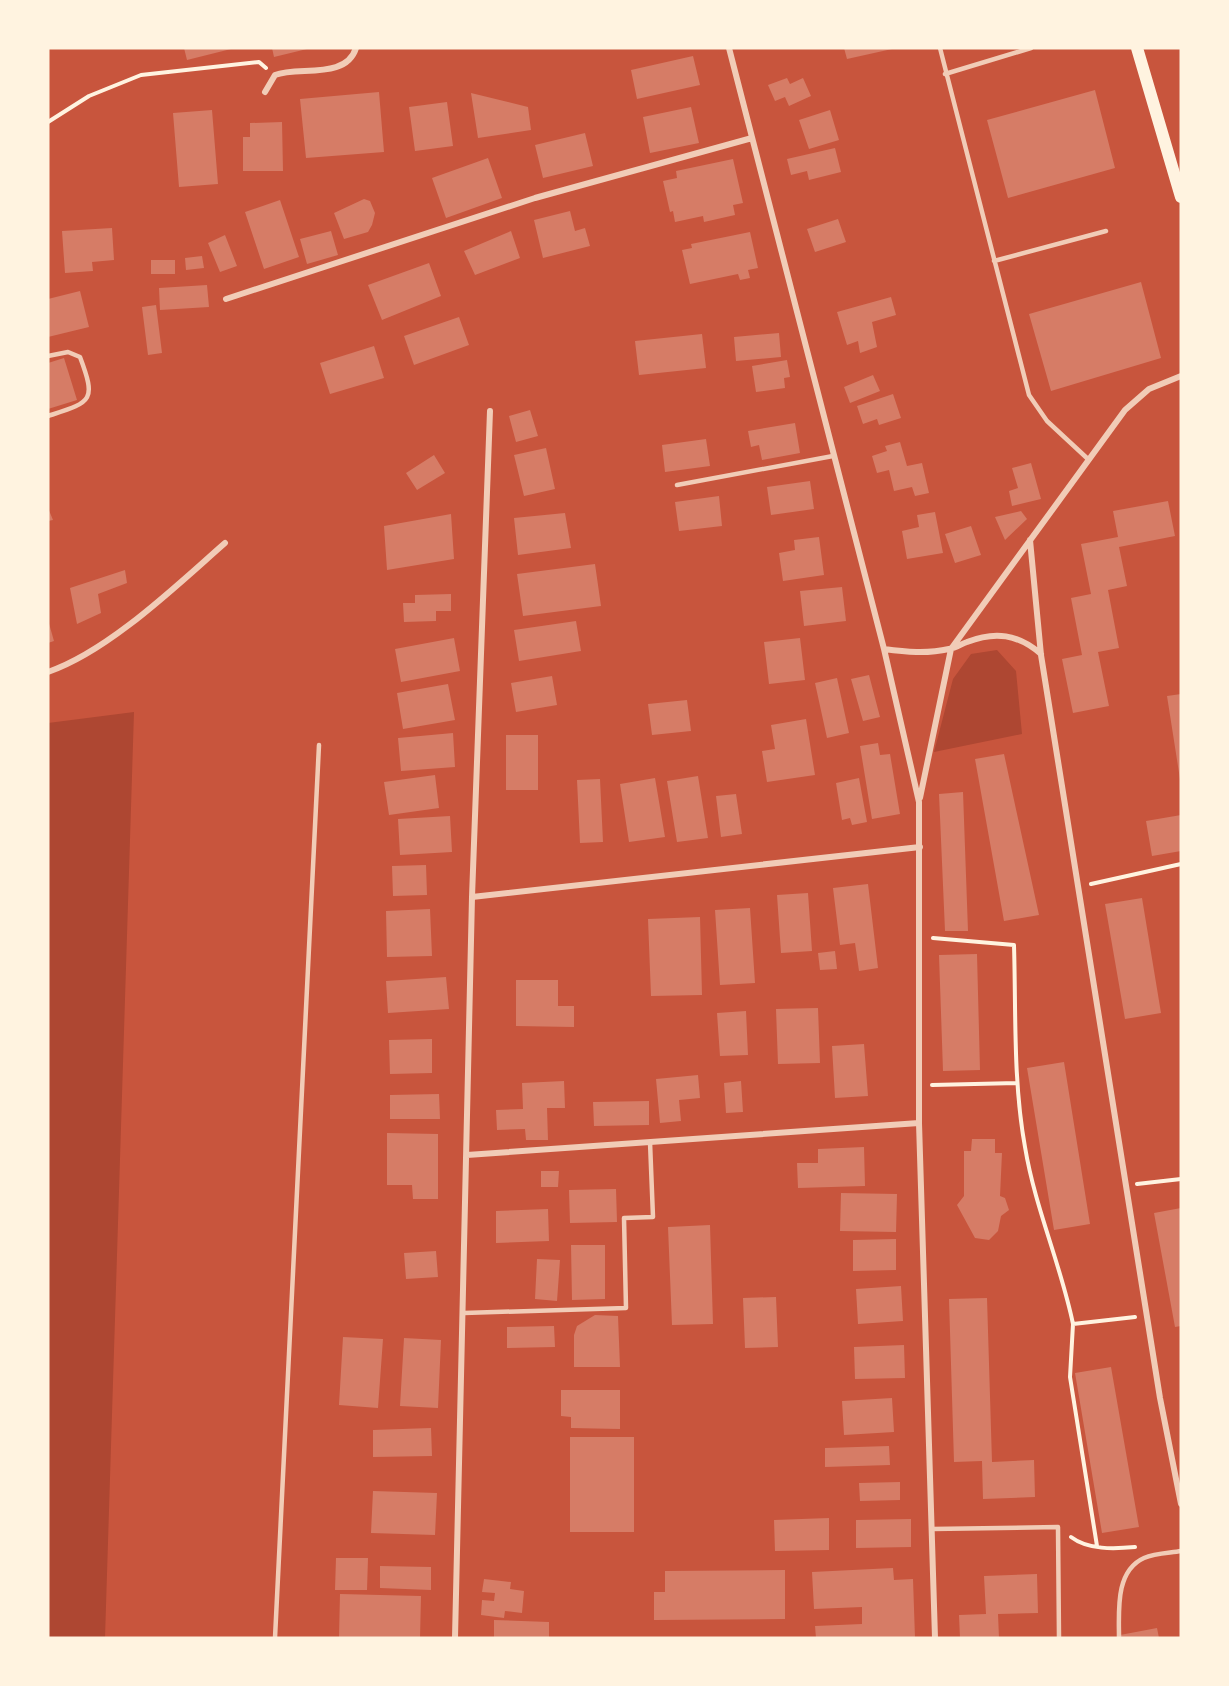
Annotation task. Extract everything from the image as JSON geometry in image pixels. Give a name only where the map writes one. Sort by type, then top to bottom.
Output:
[{"type":"main road","points":[[1137,48],[1181,197]]},
{"type":"street","points":[[265,92],[275,75],[338,67],[349,61],[356,48]]},
{"type":"street","points":[[729,48],[884,649],[919,802],[919,1123],[935,1638]]},
{"type":"street","points":[[226,299],[535,198],[752,138]]},
{"type":"street","points":[[919,802],[951,649],[1125,410],[1160,383],[1181,376]]},
{"type":"street","points":[[455,1638],[472,897],[490,411]]},
{"type":"street","points":[[1030,540],[1041,655],[1147,1316],[1181,1504]]},
{"type":"street","points":[[48,672],[79,657],[129,624],[225,543]]},
{"type":"street","points":[[884,649],[915,653],[951,649],[979,638],[1004,635],[1022,640],[1041,655]]},
{"type":"street","points":[[472,897],[920,848]]},
{"type":"street","points":[[467,1155],[919,1123]]},
{"type":"lane","points":[[940,48],[1029,395],[1047,421],[1089,460]]},
{"type":"lane","points":[[945,74],[1031,48]]},
{"type":"lane","points":[[994,261],[1106,231]]},
{"type":"lane","points":[[48,356],[68,352],[80,357],[90,383],[90,392],[86,400],[77,407],[48,416]]},
{"type":"lane","points":[[677,485],[833,456]]},
{"type":"lane","points":[[275,1638],[319,745]]},
{"type":"lane","points":[[464,1313],[626,1308],[624,1218],[653,1217],[650,1142]]},
{"type":"lane","points":[[932,1529],[1058,1527],[1059,1638]]},
{"type":"lane","points":[[1119,1638],[1119,1605],[1125,1578],[1132,1566],[1146,1557],[1181,1551]]},
{"type":"path","points":[[48,122],[89,96],[141,75],[259,62],[275,75]]},
{"type":"path","points":[[1078,887],[1181,864]]},
{"type":"path","points":[[920,937],[1014,945],[1017,1083],[1025,1148],[1054,1261],[1067,1293],[1073,1324],[1070,1377],[1097,1546]]},
{"type":"path","points":[[919,1085],[1017,1083]]},
{"type":"path","points":[[1126,1185],[1181,1179]]},
{"type":"path","points":[[1073,1324],[1147,1316]]},
{"type":"path","points":[[1058,1527],[1081,1544],[1119,1549],[1139,1546]]},
{"type":"shaded area","points":[[997,650],[1016,671],[1022,734],[934,752],[953,679],[971,654]]},
{"type":"shaded area","points":[[134,712],[105,1638],[48,1638],[48,723]]},
{"type":"building","points":[[184,48],[231,48],[231,49],[187,60]]},
{"type":"building","points":[[272,48],[307,48],[307,49],[274,57]]},
{"type":"building","points":[[844,48],[892,48],[892,49],[847,59]]},
{"type":"building","points":[[693,56],[700,85],[637,99],[631,70]]},
{"type":"building","points":[[787,78],[790,84],[803,78],[811,96],[789,106],[785,97],[775,101],[768,85]]},
{"type":"building","points":[[1095,90],[1115,168],[1008,198],[987,120]]},
{"type":"building","points":[[379,92],[384,152],[306,158],[300,99]]},
{"type":"building","points":[[471,93],[528,107],[531,130],[478,138]]},
{"type":"building","points":[[447,102],[453,146],[415,151],[409,107]]},
{"type":"building","points":[[691,107],[699,143],[650,153],[643,117]]},
{"type":"building","points":[[212,110],[218,184],[179,187],[173,113]]},
{"type":"building","points":[[830,110],[839,140],[809,149],[799,120]]},
{"type":"building","points":[[282,122],[283,171],[243,171],[243,137],[250,137],[250,123]]},
{"type":"building","points":[[585,133],[593,166],[543,178],[535,145]]},
{"type":"building","points":[[835,148],[841,172],[809,180],[807,171],[791,175],[787,159]]},
{"type":"building","points":[[488,158],[502,198],[446,218],[432,178]]},
{"type":"building","points":[[733,159],[743,203],[733,205],[735,215],[704,222],[703,216],[675,222],[673,211],[670,212],[663,181],[677,178],[676,171]]},
{"type":"building","points":[[364,199],[370,201],[375,213],[372,225],[368,232],[344,239],[334,213]]},
{"type":"building","points":[[280,200],[299,257],[264,269],[245,212]]},
{"type":"building","points":[[570,211],[575,231],[585,228],[590,246],[543,258],[534,220]]},
{"type":"building","points":[[838,219],[846,242],[815,252],[807,229]]},
{"type":"building","points":[[112,228],[114,260],[92,262],[93,271],[65,273],[62,231]]},
{"type":"building","points":[[331,231],[338,255],[307,264],[300,239]]},
{"type":"building","points":[[511,231],[520,258],[475,275],[464,251]]},
{"type":"building","points":[[750,232],[758,268],[748,270],[750,278],[740,280],[738,274],[690,284],[682,250],[692,248],[691,244]]},
{"type":"building","points":[[225,235],[237,266],[220,272],[208,243]]},
{"type":"building","points":[[202,256],[204,268],[186,270],[185,258]]},
{"type":"building","points":[[151,260],[175,260],[175,274],[151,274]]},
{"type":"building","points":[[429,263],[441,296],[382,320],[368,285]]},
{"type":"building","points":[[1141,282],[1161,358],[1051,391],[1029,314]]},
{"type":"building","points":[[207,285],[209,307],[160,310],[159,288]]},
{"type":"building","points":[[80,291],[89,327],[48,337],[48,299]]},
{"type":"building","points":[[891,297],[896,315],[872,322],[877,347],[860,353],[858,341],[847,345],[837,312]]},
{"type":"building","points":[[156,305],[162,353],[148,355],[142,307]]},
{"type":"building","points":[[459,317],[469,345],[414,365],[404,336]]},
{"type":"building","points":[[779,333],[781,357],[736,361],[734,337]]},
{"type":"building","points":[[702,334],[706,368],[639,375],[635,341]]},
{"type":"building","points":[[374,346],[384,378],[330,394],[320,363]]},
{"type":"building","points":[[64,358],[77,400],[48,409],[48,363]]},
{"type":"building","points":[[787,360],[790,377],[784,378],[785,388],[756,392],[752,366]]},
{"type":"building","points":[[873,375],[880,391],[850,403],[844,387]]},
{"type":"building","points":[[893,394],[901,418],[879,425],[877,419],[863,424],[857,406]]},
{"type":"building","points":[[530,410],[538,436],[516,442],[509,416]]},
{"type":"building","points":[[795,423],[800,453],[762,460],[759,445],[751,447],[748,431]]},
{"type":"building","points":[[706,439],[710,466],[665,472],[662,445]]},
{"type":"building","points":[[900,442],[907,466],[922,463],[929,493],[915,496],[912,487],[894,491],[889,470],[877,473],[872,456],[887,451],[885,446]]},
{"type":"building","points":[[546,448],[555,489],[524,496],[514,455]]},
{"type":"building","points":[[434,455],[445,473],[417,490],[406,473]]},
{"type":"building","points":[[1031,463],[1041,499],[1012,506],[1009,491],[1018,488],[1012,468]]},
{"type":"building","points":[[810,481],[814,509],[771,515],[767,487]]},
{"type":"building","points":[[719,496],[722,526],[679,531],[675,502]]},
{"type":"building","points":[[1168,501],[1175,536],[1119,547],[1127,586],[1108,590],[1119,648],[1098,652],[1109,706],[1073,713],[1062,659],[1082,655],[1071,598],[1091,594],[1081,544],[1118,537],[1113,511]]},
{"type":"building","points":[[48,508],[53,520],[48,521]]},
{"type":"building","points":[[1021,511],[1027,519],[1005,540],[995,517]]},
{"type":"building","points":[[935,512],[943,553],[907,559],[902,531],[919,527],[917,515]]},
{"type":"building","points":[[565,513],[571,548],[518,555],[514,518]]},
{"type":"building","points":[[451,514],[454,559],[387,570],[384,526]]},
{"type":"building","points":[[971,526],[981,555],[955,563],[945,534]]},
{"type":"building","points":[[819,537],[824,575],[783,581],[779,553],[795,550],[794,540]]},
{"type":"building","points":[[595,564],[601,606],[523,616],[517,574]]},
{"type":"building","points":[[125,570],[127,583],[98,594],[101,613],[77,624],[70,588]]},
{"type":"building","points":[[842,587],[846,621],[804,626],[800,591]]},
{"type":"building","points":[[451,594],[451,611],[436,611],[436,621],[404,622],[403,603],[415,603],[415,595]]},
{"type":"building","points":[[48,620],[54,641],[48,643]]},
{"type":"building","points":[[576,621],[581,651],[519,661],[514,630]]},
{"type":"building","points":[[454,638],[460,671],[401,682],[395,649]]},
{"type":"building","points":[[800,638],[805,680],[769,684],[764,642]]},
{"type":"building","points":[[869,675],[880,717],[863,721],[851,679]]},
{"type":"building","points":[[552,676],[557,705],[516,712],[511,683]]},
{"type":"building","points":[[837,678],[849,733],[827,738],[815,683]]},
{"type":"building","points":[[448,684],[455,720],[403,729],[397,693]]},
{"type":"building","points":[[1181,694],[1181,778],[1180,779],[1167,696]]},
{"type":"building","points":[[687,700],[691,731],[652,735],[648,704]]},
{"type":"building","points":[[806,719],[815,775],[767,782],[762,751],[775,749],[771,725]]},
{"type":"building","points":[[453,733],[455,767],[401,771],[398,738]]},
{"type":"building","points":[[506,735],[538,735],[538,790],[506,790]]},
{"type":"building","points":[[878,743],[880,755],[890,754],[900,814],[872,819],[860,746]]},
{"type":"building","points":[[1004,754],[1039,915],[1004,921],[975,759]]},
{"type":"building","points":[[435,775],[439,808],[389,815],[384,782]]},
{"type":"building","points":[[698,776],[708,838],[677,842],[667,781]]},
{"type":"building","points":[[655,778],[665,837],[629,842],[620,784]]},
{"type":"building","points":[[859,778],[867,822],[852,825],[850,818],[842,820],[836,783]]},
{"type":"building","points":[[600,779],[603,842],[580,843],[577,780]]},
{"type":"building","points":[[963,792],[968,931],[945,931],[939,794]]},
{"type":"building","points":[[736,794],[742,834],[721,837],[716,796]]},
{"type":"building","points":[[1181,815],[1181,851],[1152,856],[1146,821]]},
{"type":"building","points":[[450,816],[452,852],[400,855],[398,819]]},
{"type":"building","points":[[426,865],[427,895],[393,896],[392,866]]},
{"type":"building","points":[[868,884],[878,968],[859,971],[855,943],[840,945],[833,888]]},
{"type":"building","points":[[808,893],[812,951],[781,953],[777,895]]},
{"type":"building","points":[[1142,898],[1161,1013],[1125,1019],[1105,904]]},
{"type":"building","points":[[750,908],[755,983],[720,985],[715,910]]},
{"type":"building","points":[[430,909],[432,956],[387,957],[386,911]]},
{"type":"building","points":[[700,917],[702,995],[651,996],[648,919]]},
{"type":"building","points":[[835,951],[837,969],[820,970],[818,953]]},
{"type":"building","points":[[977,954],[980,1070],[943,1071],[939,955]]},
{"type":"building","points":[[446,977],[449,1009],[388,1013],[386,981]]},
{"type":"building","points":[[516,980],[558,980],[558,1006],[574,1006],[574,1027],[516,1026]]},
{"type":"building","points":[[818,1008],[820,1063],[778,1064],[776,1009]]},
{"type":"building","points":[[746,1011],[748,1055],[720,1056],[717,1013]]},
{"type":"building","points":[[432,1039],[432,1073],[390,1074],[389,1040]]},
{"type":"building","points":[[864,1044],[868,1096],[835,1098],[832,1046]]},
{"type":"building","points":[[1064,1062],[1090,1224],[1054,1230],[1027,1068]]},
{"type":"building","points":[[698,1075],[700,1098],[679,1100],[681,1121],[660,1123],[656,1079]]},
{"type":"building","points":[[564,1081],[565,1108],[547,1108],[548,1140],[526,1140],[525,1129],[497,1130],[496,1110],[523,1109],[522,1083]]},
{"type":"building","points":[[741,1081],[743,1112],[726,1113],[724,1083]]},
{"type":"building","points":[[439,1094],[440,1119],[390,1119],[390,1095]]},
{"type":"building","points":[[649,1101],[649,1125],[594,1126],[593,1102]]},
{"type":"building","points":[[387,1133],[438,1134],[438,1199],[413,1199],[412,1185],[387,1185]]},
{"type":"building","points":[[972,1139],[995,1139],[995,1153],[1002,1153],[1000,1196],[1005,1198],[1009,1210],[1001,1216],[998,1231],[989,1240],[975,1238],[957,1205],[964,1196],[964,1151],[971,1151]]},
{"type":"building","points":[[864,1147],[865,1186],[798,1188],[797,1163],[818,1163],[818,1149]]},
{"type":"building","points":[[541,1171],[559,1171],[558,1187],[541,1187]]},
{"type":"building","points":[[616,1189],[617,1222],[570,1223],[569,1190]]},
{"type":"building","points":[[841,1193],[897,1194],[896,1232],[840,1231]]},
{"type":"building","points":[[1181,1208],[1181,1326],[1175,1327],[1154,1213]]},
{"type":"building","points":[[548,1209],[549,1241],[496,1243],[496,1211]]},
{"type":"building","points":[[710,1225],[713,1324],[672,1325],[668,1227]]},
{"type":"building","points":[[896,1239],[896,1270],[853,1271],[853,1240]]},
{"type":"building","points":[[571,1245],[605,1245],[605,1299],[572,1300]]},
{"type":"building","points":[[436,1251],[438,1277],[406,1279],[404,1253]]},
{"type":"building","points":[[537,1259],[560,1260],[557,1301],[535,1299]]},
{"type":"building","points":[[901,1286],[903,1321],[858,1324],[856,1289]]},
{"type":"building","points":[[776,1297],[778,1347],[745,1348],[743,1298]]},
{"type":"building","points":[[987,1298],[992,1462],[1034,1460],[1035,1497],[983,1499],[982,1461],[954,1462],[949,1299]]},
{"type":"building","points":[[595,1315],[618,1316],[620,1367],[574,1367],[574,1335],[577,1326]]},
{"type":"building","points":[[554,1326],[555,1347],[507,1348],[507,1327]]},
{"type":"building","points":[[343,1337],[383,1339],[378,1408],[339,1405]]},
{"type":"building","points":[[404,1338],[441,1340],[438,1408],[400,1406]]},
{"type":"building","points":[[904,1345],[905,1378],[855,1379],[854,1347]]},
{"type":"building","points":[[1111,1367],[1139,1527],[1102,1533],[1075,1373]]},
{"type":"building","points":[[561,1390],[620,1390],[620,1429],[571,1428],[571,1417],[561,1416]]},
{"type":"building","points":[[892,1398],[894,1432],[844,1435],[842,1401]]},
{"type":"building","points":[[431,1428],[432,1456],[373,1457],[373,1430]]},
{"type":"building","points":[[570,1437],[634,1437],[634,1532],[570,1532]]},
{"type":"building","points":[[889,1446],[890,1465],[825,1467],[825,1448]]},
{"type":"building","points":[[900,1482],[900,1500],[860,1501],[859,1483]]},
{"type":"building","points":[[373,1491],[437,1493],[435,1535],[371,1533]]},
{"type":"building","points":[[829,1518],[829,1550],[775,1551],[774,1520]]},
{"type":"building","points":[[911,1519],[911,1547],[856,1548],[856,1520]]},
{"type":"building","points":[[336,1558],[368,1558],[367,1590],[335,1590]]},
{"type":"building","points":[[380,1566],[431,1567],[431,1590],[380,1588]]},
{"type":"building","points":[[893,1568],[894,1580],[913,1579],[915,1638],[816,1638],[815,1626],[862,1624],[862,1607],[814,1609],[812,1572]]},
{"type":"building","points":[[785,1570],[785,1619],[654,1620],[654,1592],[665,1592],[665,1571]]},
{"type":"building","points":[[1037,1574],[1038,1613],[998,1614],[999,1638],[960,1638],[959,1615],[986,1614],[984,1576]]},
{"type":"building","points":[[484,1579],[511,1582],[510,1589],[524,1591],[522,1613],[505,1611],[504,1618],[481,1615],[482,1600],[494,1601],[495,1593],[482,1592]]},
{"type":"building","points":[[340,1594],[421,1596],[420,1638],[339,1638]]},
{"type":"building","points":[[494,1620],[549,1622],[549,1638],[494,1638]]},
{"type":"building","points":[[1157,1628],[1159,1638],[1121,1638],[1120,1635]]}]
